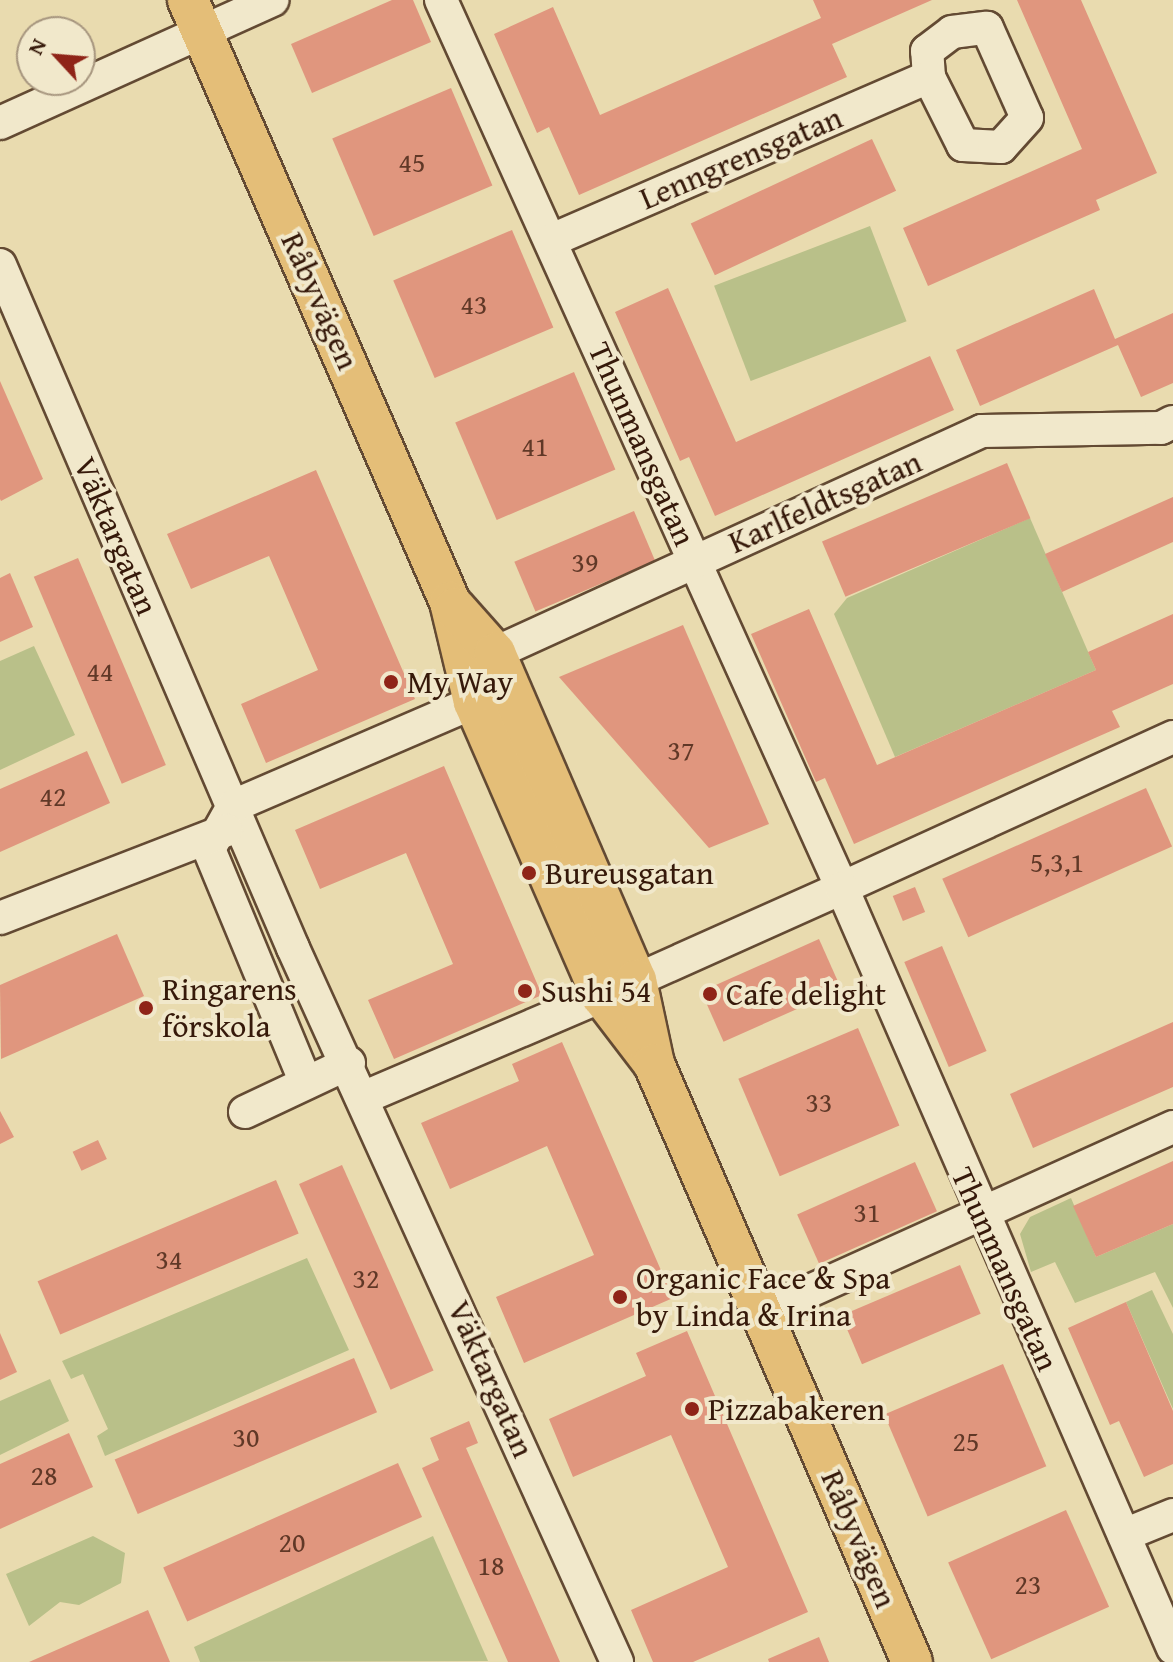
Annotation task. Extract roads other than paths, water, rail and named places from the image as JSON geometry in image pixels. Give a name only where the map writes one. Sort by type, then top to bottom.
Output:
[{"type":"main road","name":"Råbyvägen","points":[[195,15],[450,602],[474,702],[619,988],[654,1064],[912,1662]]},
{"type":"main road","name":"Råbyvägen","points":[[450,602],[495,653],[619,988]]},
{"type":"street","points":[[0,123],[195,15],[273,0]]},
{"type":"street","name":"Thunmansgatan","points":[[441,0],[842,888],[980,1214],[1173,1648]]},
{"type":"street","name":"Lenngrensgatan","points":[[552,240],[929,77]]},
{"type":"street","name":"Väktargatan","points":[[0,265],[237,816],[617,1662]]},
{"type":"street","name":"Karlfeldtsgatan","points":[[495,653],[982,431],[1161,428],[1173,422]]},
{"type":"street","points":[[0,918],[211,836],[237,816],[474,702]]},
{"type":"street","points":[[365,1097],[619,988],[1173,737]]},
{"type":"street","points":[[211,836],[215,869],[306,1083]]},
{"type":"street","points":[[245,1112],[349,1063]]},
{"type":"street","points":[[761,1313],[1173,1127]]},
{"type":"street","points":[[1124,1535],[1173,1515]]},
{"type":"place","name":"My Way","points":[[391,682]]},
{"type":"place","name":"Bureusgatan","points":[[529,873]]},
{"type":"place","name":"Sushi 54","points":[[525,991]]},
{"type":"place","name":"Cafe delight","points":[[710,994]]},
{"type":"place","name":"Ringarens förskola","points":[[146,1008]]},
{"type":"place","name":"Organic Face & Spa by Linda & Irina","points":[[620,1297]]},
{"type":"place","name":"Pizzabakeren","points":[[692,1409]]}]
